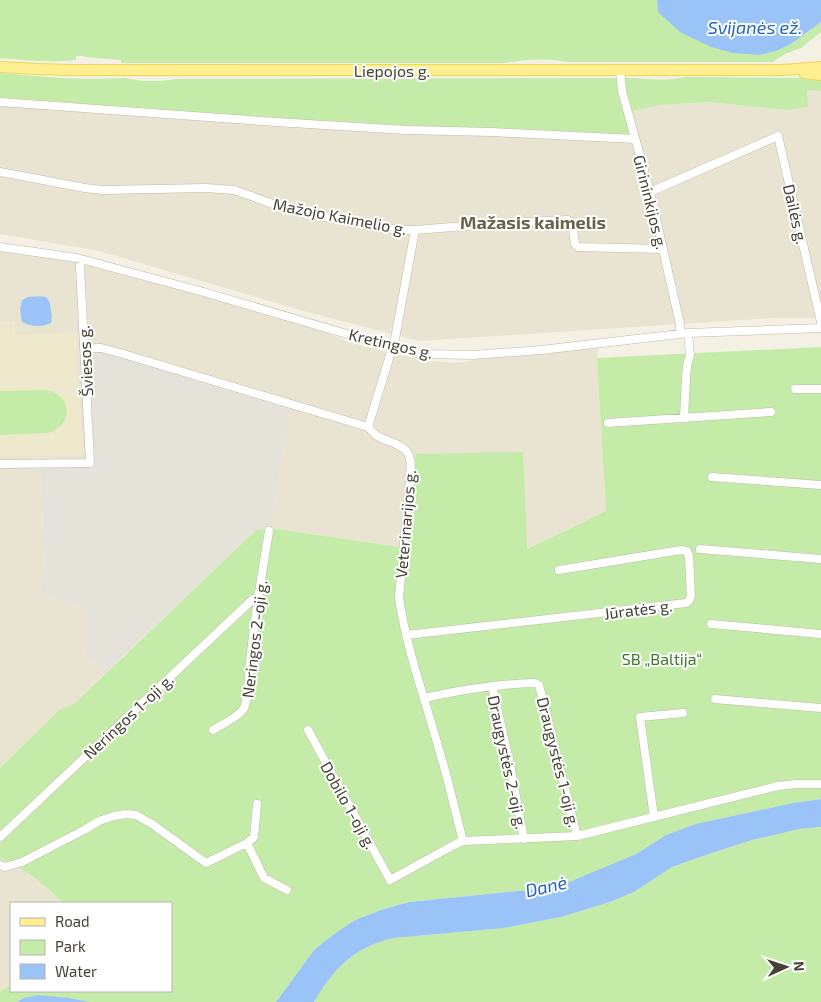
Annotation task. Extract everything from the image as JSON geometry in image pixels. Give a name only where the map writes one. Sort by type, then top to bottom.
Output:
[{"type":"main road","name":"Liepojos g.","points":[[0,66],[38,70],[783,70],[821,67]]},
{"type":"main road","name":"Liepojos g.","points":[[783,70],[821,75]]},
{"type":"street","name":"Girininkijos g.","points":[[620,70],[622,91],[650,192],[680,324],[690,355],[686,378],[684,418]]},
{"type":"street","points":[[0,102],[406,130],[635,139]]},
{"type":"street","name":"Dailės g.","points":[[650,192],[778,136],[821,322]]},
{"type":"street","name":"Mažojo Kaimelio g.","points":[[0,172],[103,190],[206,188],[234,190],[290,210],[377,227],[415,230],[568,220],[572,222],[575,244],[578,247],[663,249]]},
{"type":"street","points":[[368,427],[395,339],[415,230]]},
{"type":"street","name":"Kretingos g.","points":[[0,247],[61,255],[82,260],[200,291],[393,347],[428,354],[472,354],[541,350],[684,333],[821,328]]},
{"type":"street","name":"Šviesos g.","points":[[0,464],[90,463],[80,266],[82,260]]},
{"type":"street","name":"Veterinarijos g.","points":[[84,348],[101,348],[120,353],[368,427],[377,437],[394,443],[408,453],[411,460],[399,598],[402,617],[441,754],[463,842]]},
{"type":"street","points":[[795,389],[821,389]]},
{"type":"street","points":[[608,423],[771,412]]},
{"type":"street","points":[[712,477],[821,485]]},
{"type":"street","name":"Neringos 2-oji g.","points":[[213,730],[244,709],[258,597],[269,531]]},
{"type":"street","points":[[700,549],[821,559]]},
{"type":"street","name":"Jūratės g.","points":[[407,635],[686,603],[691,596],[689,556],[687,551],[681,550],[560,570]]},
{"type":"street","name":"Neringos 1-oji g.","points":[[0,837],[253,599],[258,597]]},
{"type":"street","points":[[711,624],[821,634]]},
{"type":"street","name":"Draugystės 1-oji g.","points":[[424,698],[492,686],[535,682],[539,685],[577,836]]},
{"type":"street","name":"Draugystės 2-oji g.","points":[[492,686],[524,839]]},
{"type":"street","points":[[715,699],[821,708]]},
{"type":"street","points":[[654,818],[640,717],[683,713]]},
{"type":"street","name":"Dobilo 1-oji g.","points":[[308,730],[390,880],[463,842]]},
{"type":"street","points":[[463,842],[472,840],[577,836],[778,786],[821,784]]},
{"type":"street","points":[[0,865],[5,867],[22,862],[99,821],[126,814],[136,815],[152,824],[206,863],[254,838],[257,804]]},
{"type":"street","points":[[247,843],[264,878],[287,890]]},
{"type":"shaded area","points":[[807,91],[821,91],[821,318],[772,318],[419,341],[307,312],[99,251],[0,234],[0,98],[37,99],[229,116],[626,112],[662,105],[709,102],[787,110]]},
{"type":"shaded area","points":[[0,252],[36,255],[71,261],[319,329],[346,341],[378,350],[423,360],[454,363],[479,358],[599,348],[597,358],[606,511],[526,549],[417,454],[408,548],[270,528],[292,410],[115,355],[91,353],[88,357],[94,467],[41,468],[44,573],[39,593],[86,609],[87,645],[83,656],[110,669],[74,704],[59,710],[0,768]]},
{"type":"shaded area","points":[[15,321],[15,335],[76,332],[83,456],[0,456],[0,322]]},
{"type":"shaded area","points":[[91,353],[115,355],[292,410],[270,528],[256,530],[110,669],[83,656],[87,645],[86,609],[39,593],[44,573],[41,468],[94,466],[88,357]]},
{"type":"shaded area","points":[[0,858],[37,879],[62,902],[10,902],[10,986],[0,991]]},
{"type":"green space","points":[[0,0],[657,0],[658,12],[760,55],[776,51],[791,44],[821,22],[821,32],[801,48],[785,54],[772,62],[569,62],[537,59],[504,63],[121,63],[121,60],[83,56],[76,56],[76,60],[38,61],[0,58]]},
{"type":"green space","points":[[0,73],[60,78],[125,78],[142,81],[176,79],[636,78],[660,80],[685,77],[801,78],[821,79],[821,91],[807,91],[808,107],[787,110],[709,102],[662,105],[626,112],[631,136],[230,116],[0,98]]},
{"type":"green space","name":"SB „Baltija“","points":[[821,347],[821,799],[793,803],[695,824],[666,835],[636,854],[557,887],[409,902],[381,910],[355,920],[314,950],[276,1002],[90,1002],[69,998],[24,998],[17,1002],[0,1002],[0,991],[10,986],[10,992],[172,992],[172,902],[62,902],[34,878],[0,858],[0,768],[59,710],[74,704],[256,530],[270,528],[407,548],[416,454],[523,452],[527,549],[606,511],[597,358]]},
{"type":"green space","points":[[44,390],[53,392],[65,403],[67,410],[63,423],[57,429],[48,433],[0,435],[0,391]]},
{"type":"green space","points":[[821,827],[821,1002],[314,1002],[329,979],[346,961],[356,953],[380,942],[394,938],[504,928],[561,917],[610,902],[634,892],[672,867],[709,854],[752,840],[800,829]]},
{"type":"water","name":"Svijanės ež.","points":[[657,0],[821,0],[821,22],[791,44],[776,51],[760,55],[733,53],[711,47],[680,32],[658,12]]},
{"type":"water","points":[[41,296],[49,300],[52,316],[51,323],[37,326],[22,322],[20,310],[22,300],[28,297]]},
{"type":"water","points":[[821,799],[821,827],[800,829],[752,840],[709,854],[672,867],[634,892],[610,902],[561,917],[504,928],[394,938],[380,942],[356,953],[346,961],[329,979],[314,1002],[276,1002],[314,950],[355,920],[381,910],[409,902],[557,887],[636,854],[666,835],[695,824],[793,803]]},
{"type":"water","points":[[38,995],[90,1002],[17,1002],[24,998]]},
{"type":"district","name":"Mažasis kaimelis","points":[[533,222]]},
{"type":"water label","name":"Danė","points":[[546,886]]}]
